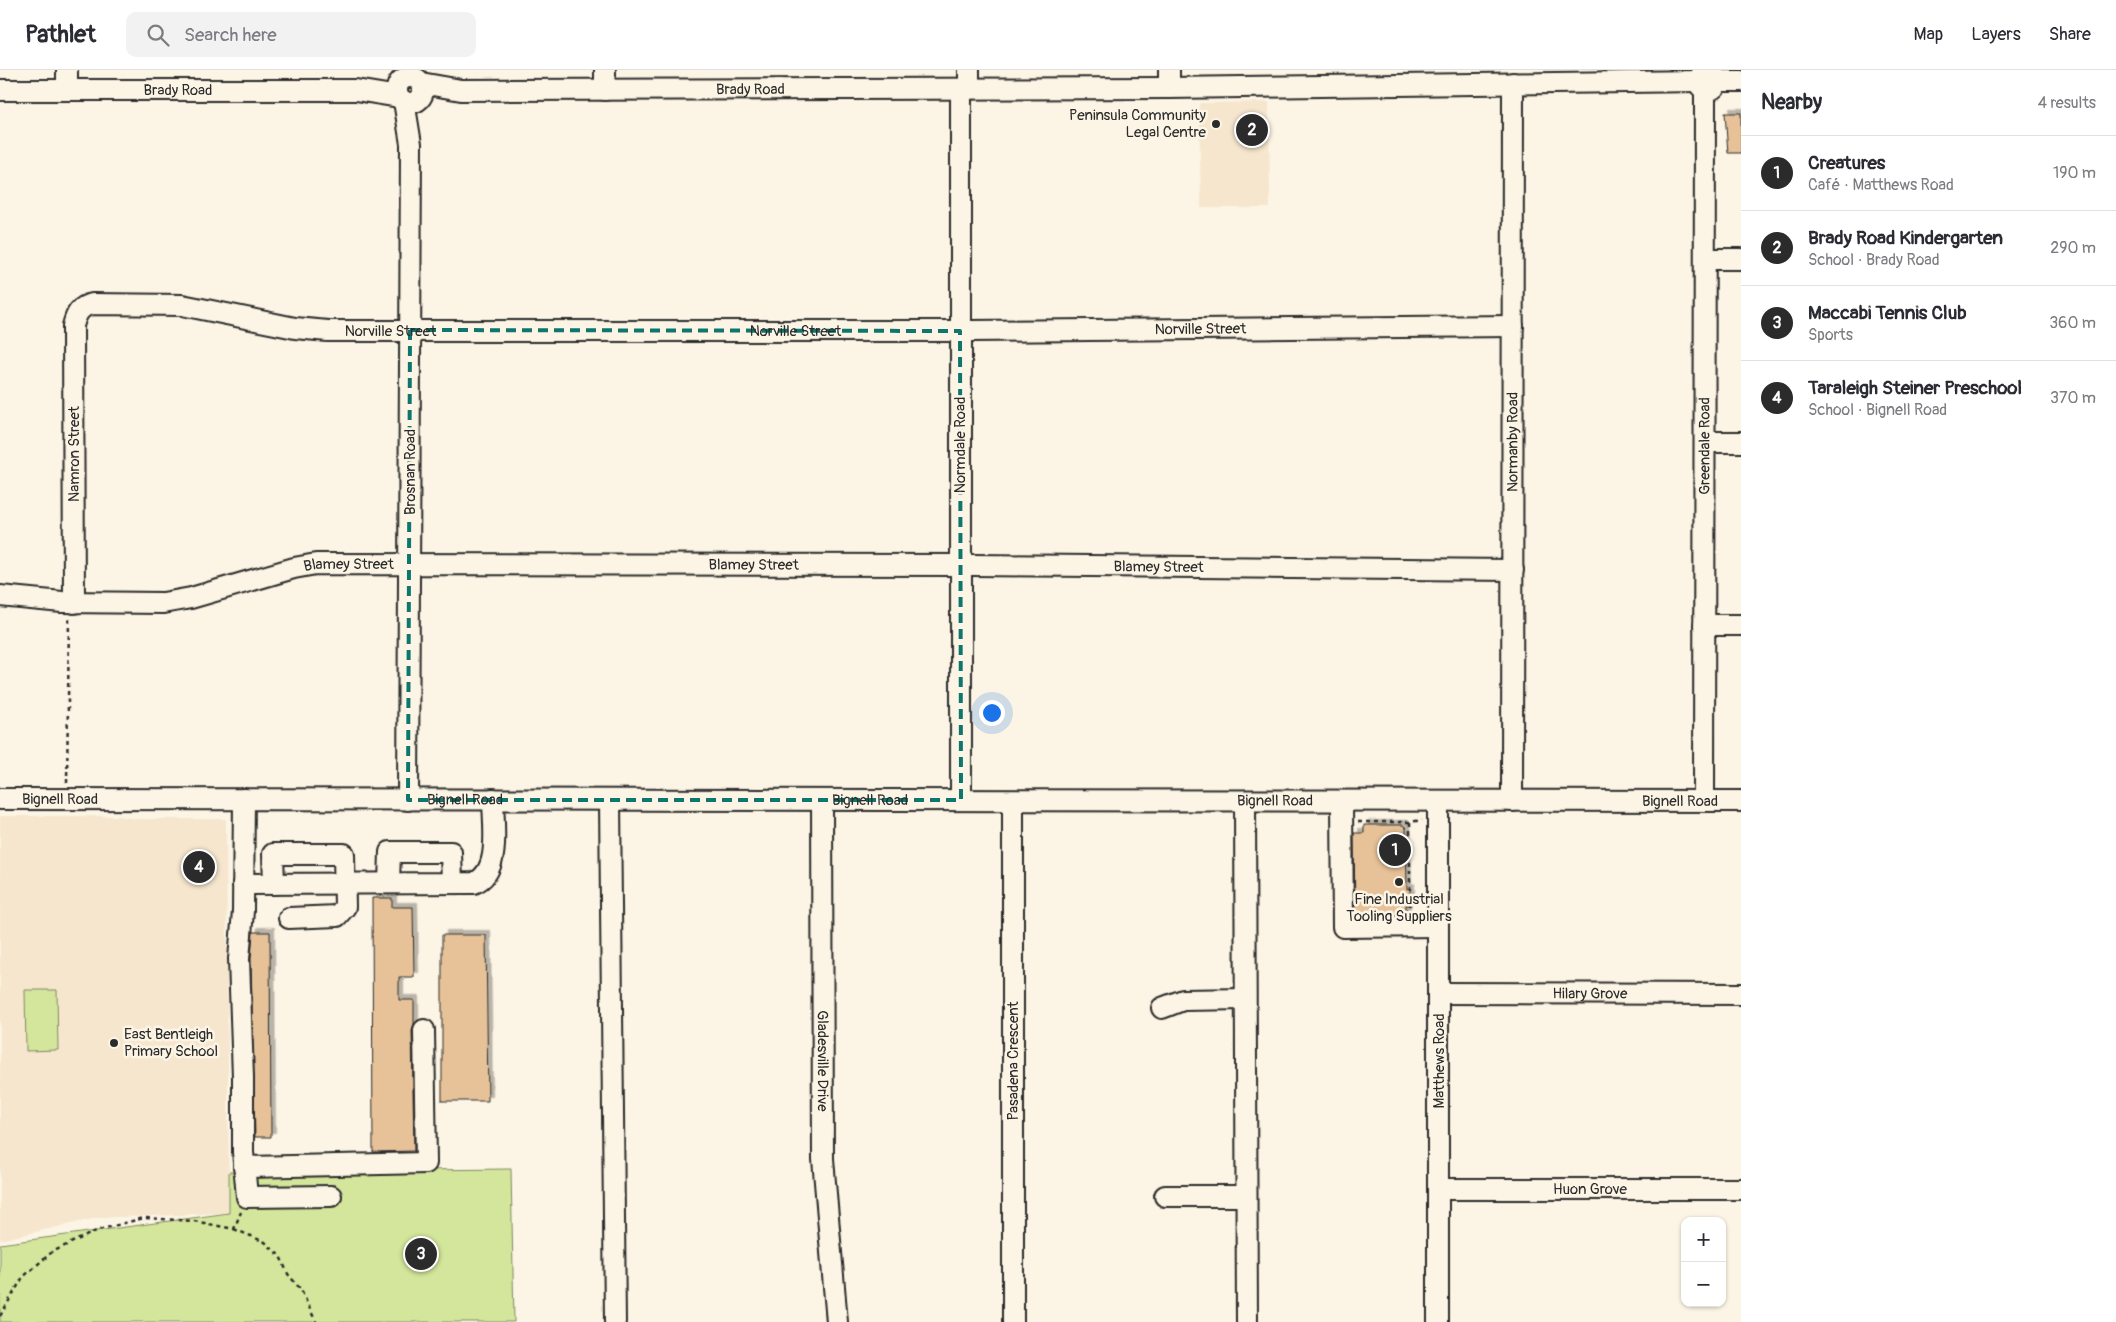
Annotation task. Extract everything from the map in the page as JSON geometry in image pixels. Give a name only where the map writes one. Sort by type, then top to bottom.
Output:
[{"type":"street","points":[[605,70],[605,90]]},
{"type":"street","name":"Brady Road","points":[[0,90],[67,80],[356,90],[410,86],[461,90],[605,90],[1268,78],[1513,83],[1709,79],[1741,81]]},
{"type":"street","name":"Greendale Road","points":[[1704,801],[1705,259],[1709,79]]},
{"type":"street","name":"Normdale Road","points":[[961,800],[960,331],[966,82]]},
{"type":"street","name":"Normanby Road","points":[[1512,801],[1513,83]]},
{"type":"street","name":"Brosnan Road","points":[[408,800],[410,86]]},
{"type":"street","points":[[1705,259],[1741,259]]},
{"type":"street","name":"Norville Street","points":[[81,308],[86,305],[100,303],[182,305],[310,330],[960,331],[1512,326]]},
{"type":"street","name":"Namron Street","points":[[71,610],[74,326],[75,318],[81,308]]},
{"type":"street","points":[[1705,442],[1741,442]]},
{"type":"street","name":"Blamey Street","points":[[0,596],[71,610],[164,604],[306,565],[960,565],[1513,570]]},
{"type":"street","points":[[1704,625],[1741,625]]},
{"type":"street","name":"Bignell Road","points":[[0,799],[1741,802]]},
{"type":"street","points":[[244,799],[243,911],[239,959],[244,1167],[247,1197],[331,1196]]},
{"type":"street","points":[[243,884],[474,883],[482,880],[489,872],[493,860],[493,799]]},
{"type":"street","points":[[610,800],[615,1322]]},
{"type":"street","name":"Gladesville Drive","points":[[822,800],[824,1165],[838,1322]]},
{"type":"street","name":"Pasadena Crescent","points":[[1013,801],[1013,1322]]},
{"type":"street","name":"Matthews Road","points":[[1438,801],[1438,1322]]},
{"type":"street","points":[[1245,802],[1247,1322]]},
{"type":"street","points":[[1342,802],[1343,927],[1438,926]]},
{"type":"street","points":[[389,884],[390,852],[451,852],[452,883]]},
{"type":"street","points":[[274,884],[274,854],[344,854],[346,906],[337,916],[289,918]]},
{"type":"street","name":"Hilary Grove","points":[[1438,994],[1741,994]]},
{"type":"street","points":[[1162,1008],[1183,1000],[1246,1000]]},
{"type":"street","points":[[244,1167],[426,1163],[424,1030]]},
{"type":"street","name":"Huon Grove","points":[[1439,1189],[1741,1189]]},
{"type":"street","points":[[1165,1196],[1246,1196]]},
{"type":"path","points":[[68,785],[71,610]]},
{"type":"path","points":[[234,1229],[247,1197]]},
{"type":"path","points":[[0,1316],[23,1277],[52,1252],[98,1230],[144,1218],[194,1221],[234,1229],[265,1242],[280,1256],[288,1274],[301,1290],[316,1322]]},
{"type":"highlighted area","points":[[410,330],[960,331],[961,800],[408,800]]},
{"type":"shaded area","points":[[1269,102],[1270,208],[1201,208],[1199,103]]},
{"type":"shaded area","name":"East Bentleigh Primary School","points":[[0,816],[119,816],[138,819],[226,819],[229,1213],[97,1218],[0,1240]]},
{"type":"green space","points":[[25,990],[57,990],[58,1050],[26,1051]]},
{"type":"green space","points":[[511,1169],[514,1322],[0,1322],[0,1244],[229,1213],[229,1172]]},
{"type":"building","points":[[1725,113],[1741,113],[1741,153],[1728,153]]},
{"type":"building","points":[[1364,825],[1403,825],[1406,828],[1407,889],[1410,888],[1410,905],[1406,905],[1406,914],[1355,915],[1354,833],[1364,833]]},
{"type":"building","points":[[372,898],[392,898],[392,907],[413,907],[414,977],[399,977],[399,1000],[414,1000],[414,1024],[412,1030],[414,1151],[373,1152]]},
{"type":"building","points":[[253,932],[270,932],[271,1137],[255,1137],[251,959]]},
{"type":"building","points":[[442,935],[486,935],[488,1101],[442,1101]]},
{"type":"place","name":"Peninsula Community Legal Centre","points":[[1216,124]]},
{"type":"place","name":"Brady Road Kindergarten","points":[[1252,130]]},
{"type":"place","name":"Creatures","points":[[1395,850]]},
{"type":"place","name":"Taraleigh Steiner Preschool","points":[[199,867]]},
{"type":"place","name":"Fine Industrial Tooling Suppliers","points":[[1399,882]]},
{"type":"place","name":"East Bentleigh Primary School","points":[[114,1043]]},
{"type":"place","name":"Maccabi Tennis Club","points":[[421,1254]]}]
